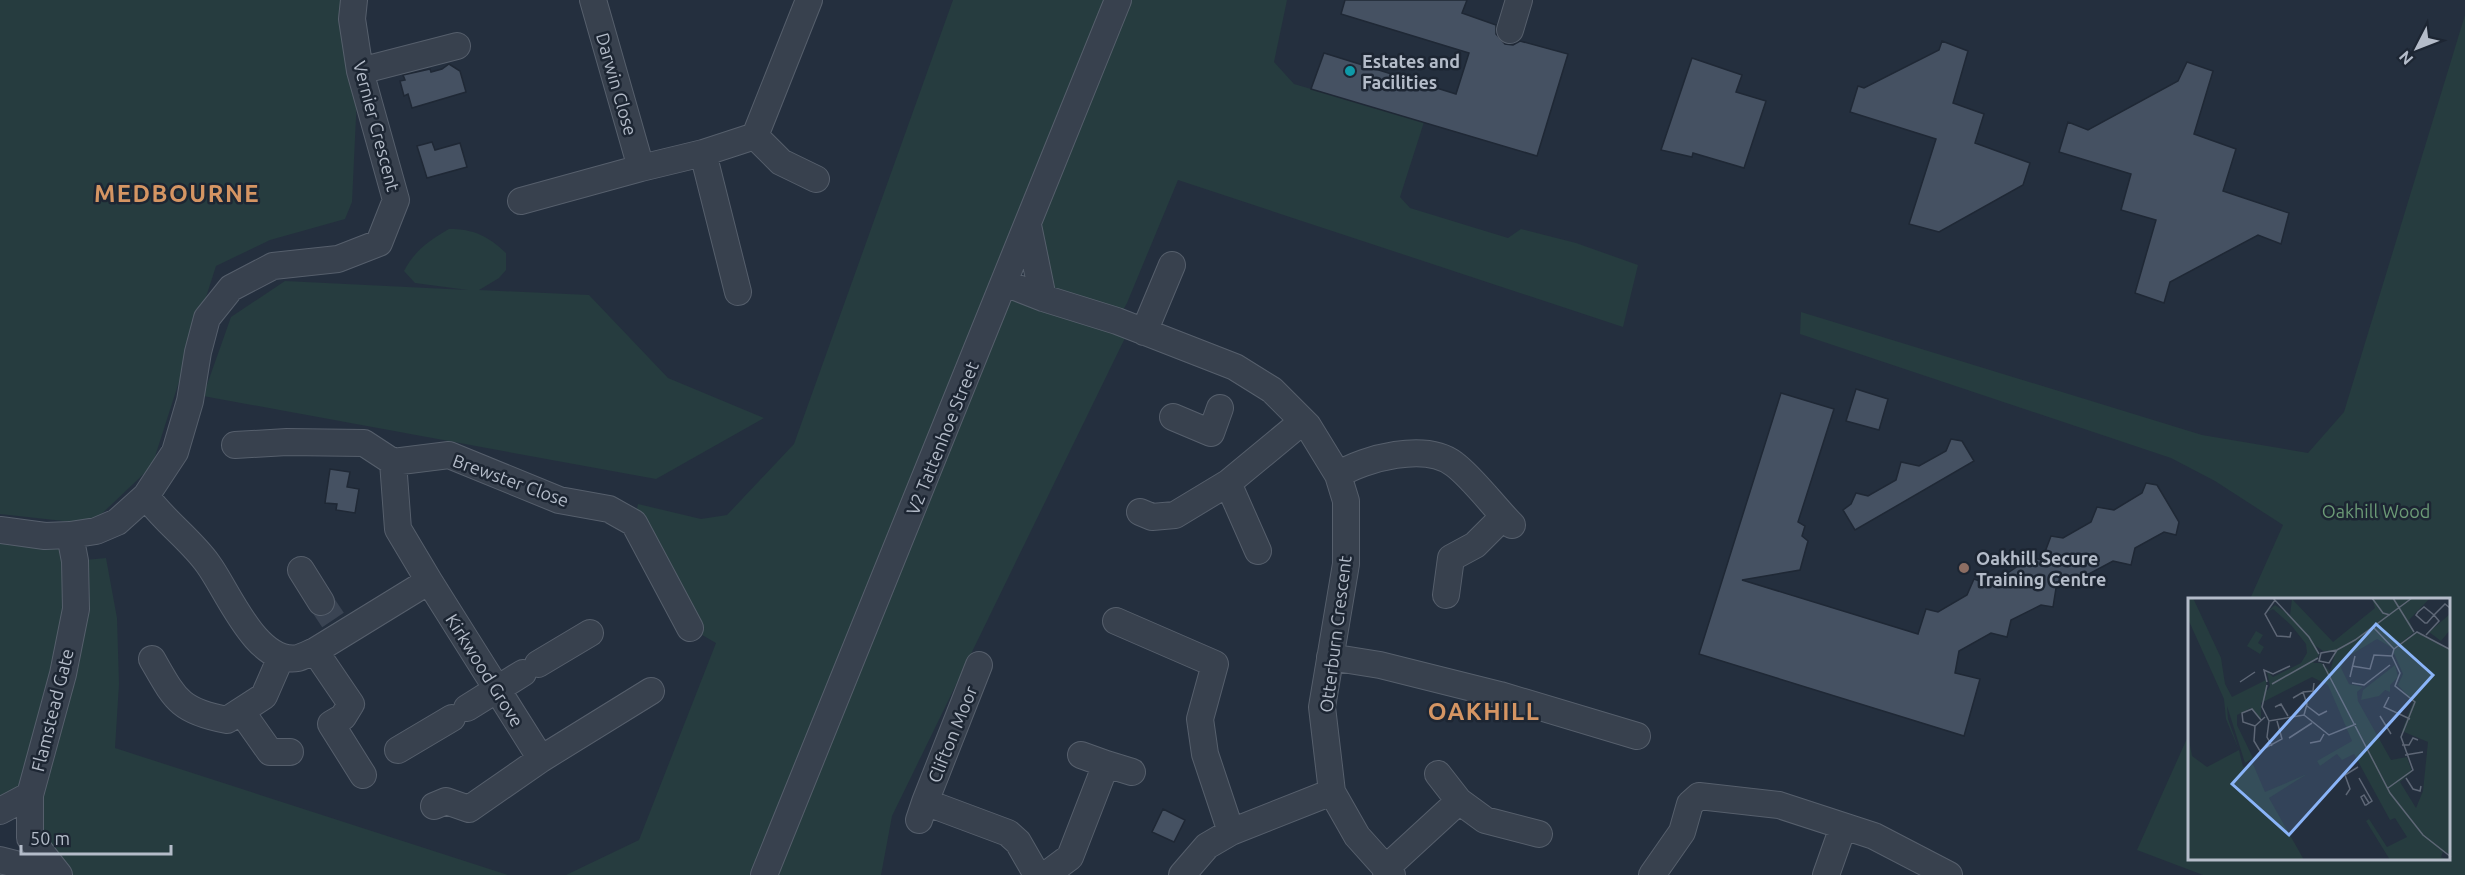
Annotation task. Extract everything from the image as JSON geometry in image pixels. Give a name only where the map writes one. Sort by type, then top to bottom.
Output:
[{"type":"street","name":"Vernier Crescent","points":[[0,530],[45,536],[70,535],[96,531],[117,522],[146,496],[175,452],[190,401],[198,352],[207,318],[231,288],[273,266],[339,259],[379,243],[396,200],[360,71],[352,19],[354,0]]},
{"type":"street","name":"Darwin Close","points":[[593,0],[641,168]]},
{"type":"street","points":[[755,136],[809,0]]},
{"type":"street","name":"V2 Tattenhoe Street","points":[[764,875],[1118,0]]},
{"type":"street","points":[[1510,30],[1519,0]]},
{"type":"street","points":[[360,71],[458,46]]},
{"type":"street","points":[[521,201],[703,153],[755,136]]},
{"type":"street","points":[[755,136],[781,162],[816,179]]},
{"type":"street","points":[[703,153],[738,292]]},
{"type":"street","points":[[1028,225],[1043,298]]},
{"type":"street","points":[[1144,332],[1172,265]]},
{"type":"street","name":"Otterburn Crescent","points":[[1005,282],[1043,298],[1117,321],[1235,368],[1272,390],[1303,421],[1338,476],[1346,501],[1346,564],[1322,707],[1332,792],[1357,836],[1388,872]]},
{"type":"street","points":[[1173,417],[1211,433],[1235,368]]},
{"type":"street","points":[[1140,513],[1152,517],[1176,515],[1228,483],[1303,421]]},
{"type":"street","points":[[235,445],[287,442],[364,443],[393,462]]},
{"type":"street","points":[[1338,476],[1353,466],[1370,460],[1399,455],[1429,454],[1453,463],[1508,521],[1451,558],[1446,595]]},
{"type":"street","name":"Brewster Close","points":[[393,462],[449,455],[559,501],[609,509],[634,523],[690,628]]},
{"type":"street","name":"Kirkwood Grove","points":[[393,462],[398,529],[542,759]]},
{"type":"street","points":[[1228,483],[1258,551]]},
{"type":"street","points":[[146,496],[159,515],[207,562],[258,643],[281,657],[297,658],[315,651],[332,619],[429,581]]},
{"type":"street","name":"Flamstead Gate","points":[[59,875],[30,838],[30,795],[63,674],[76,609],[75,561],[70,535]]},
{"type":"street","points":[[301,570],[332,619]]},
{"type":"street","points":[[1116,621],[1215,664],[1200,719],[1205,754],[1231,832]]},
{"type":"street","points":[[398,750],[590,633]]},
{"type":"street","points":[[315,651],[351,704],[343,717],[331,724],[363,775]]},
{"type":"street","points":[[152,659],[174,698],[201,716],[227,720],[264,696],[281,657]]},
{"type":"street","points":[[1329,657],[1380,665],[1489,692],[1637,736]]},
{"type":"street","name":"Clifton Moor","points":[[979,665],[922,811],[1008,833],[1018,842],[1037,875]]},
{"type":"street","points":[[434,806],[446,801],[469,809],[542,759],[651,691]]},
{"type":"street","points":[[240,711],[270,752],[290,752]]},
{"type":"street","points":[[1081,755],[1132,772]]},
{"type":"street","points":[[1046,875],[1070,857],[1106,764]]},
{"type":"street","points":[[1438,774],[1459,801],[1485,820],[1539,834]]},
{"type":"street","points":[[1182,875],[1207,846],[1231,832],[1332,792]]},
{"type":"street","points":[[0,811],[30,795]]},
{"type":"street","points":[[1652,875],[1682,832],[1690,804],[1699,796],[1779,806],[1874,837],[1949,875]]},
{"type":"street","points":[[1388,872],[1459,801]]},
{"type":"street","points":[[1826,875],[1843,827]]},
{"type":"street","points":[[0,860],[59,875]]},
{"type":"green space","points":[[0,0],[364,0],[361,10],[352,202],[345,219],[270,240],[216,266],[152,466],[91,524],[0,514]]},
{"type":"green space","points":[[953,0],[1287,0],[1274,62],[1294,84],[1424,122],[1400,197],[1410,208],[1508,238],[1521,229],[1576,243],[1638,265],[1623,327],[1178,180],[1127,303],[1111,332],[1125,338],[892,816],[881,875],[566,875],[639,840],[716,643],[690,628],[634,523],[638,504],[701,519],[727,515],[794,444]],"holes":[[[1028,226],[1043,297],[1005,282]]]},
{"type":"green space","name":"Oakhill Wood","points":[[2465,15],[2465,875],[2203,875],[2137,850],[2188,736],[2188,860],[2450,860],[2450,598],[2250,598],[2283,525],[2215,481],[2171,458],[1800,334],[1801,312],[2202,435],[2308,453],[2344,412]]},
{"type":"green space","points":[[449,229],[466,230],[480,235],[506,253],[506,270],[499,278],[479,290],[589,295],[668,378],[764,418],[656,479],[203,396],[231,317],[285,281],[468,290],[415,283],[404,271],[424,246]]},
{"type":"green space","points":[[0,530],[45,536],[75,561],[106,558],[117,618],[119,684],[115,748],[508,875],[57,875],[30,838],[30,796],[0,811]]},
{"type":"green space","points":[[0,860],[57,875],[0,875]]},
{"type":"building","name":"Estates and Facilities","points":[[1345,0],[1467,0],[1462,13],[1496,25],[1496,34],[1505,44],[1513,45],[1520,41],[1568,54],[1537,156],[1311,89],[1324,53],[1456,94],[1469,53],[1341,14]]},
{"type":"building","points":[[1942,41],[1968,51],[1953,103],[1984,114],[1975,143],[2030,163],[2023,185],[1939,232],[1909,224],[1936,139],[1850,112],[1858,86],[1864,88],[1939,50]]},
{"type":"building","points":[[1692,58],[1742,75],[1736,92],[1766,101],[1744,168],[1693,153],[1692,157],[1661,150]]},
{"type":"building","points":[[2187,62],[2213,71],[2194,134],[2236,149],[2223,191],[2289,213],[2281,244],[2258,235],[2170,282],[2164,303],[2135,293],[2156,220],[2121,210],[2131,174],[2059,152],[2068,122],[2088,130],[2178,81]]},
{"type":"building","points":[[449,64],[460,71],[466,92],[412,108],[408,94],[404,96],[400,81],[405,80],[403,75],[430,69],[431,72]]},
{"type":"building","points":[[432,142],[435,150],[460,143],[467,167],[427,178],[417,146]]},
{"type":"building","points":[[1856,389],[1888,399],[1879,430],[1846,421]]},
{"type":"building","points":[[1781,393],[1834,409],[1798,522],[1805,526],[1802,536],[1808,541],[1800,570],[1742,580],[1918,634],[1926,609],[1938,612],[1967,595],[1974,579],[1990,585],[2018,566],[2023,555],[2042,560],[2051,536],[2063,538],[2091,522],[2097,507],[2114,510],[2142,493],[2146,483],[2157,485],[2179,522],[2176,535],[2164,532],[2135,548],[2131,565],[2113,561],[2083,577],[2079,588],[2057,582],[2053,607],[2041,605],[2011,620],[2007,637],[1991,633],[1959,651],[1955,673],[1980,679],[1964,736],[1699,654]]},
{"type":"building","points":[[1951,439],[1962,441],[1974,461],[1855,530],[1843,510],[1851,504],[1856,493],[1868,496],[1896,480],[1901,462],[1919,466],[1946,451]]},
{"type":"building","points":[[330,469],[350,472],[347,487],[359,489],[355,513],[336,510],[337,504],[325,503]]},
{"type":"building","points":[[1163,809],[1185,820],[1174,842],[1152,832]]},
{"type":"tunnel","points":[[321,602],[333,620]]},
{"type":"place","name":"Estates and Facilities","points":[[1350,71]]},
{"type":"place","name":"Oakhill Secure Training Centre","points":[[1964,568]]},
{"type":"district","name":"MEDBOURNE","points":[[177,193]]},
{"type":"district","name":"OAKHILL","points":[[1484,711]]}]
